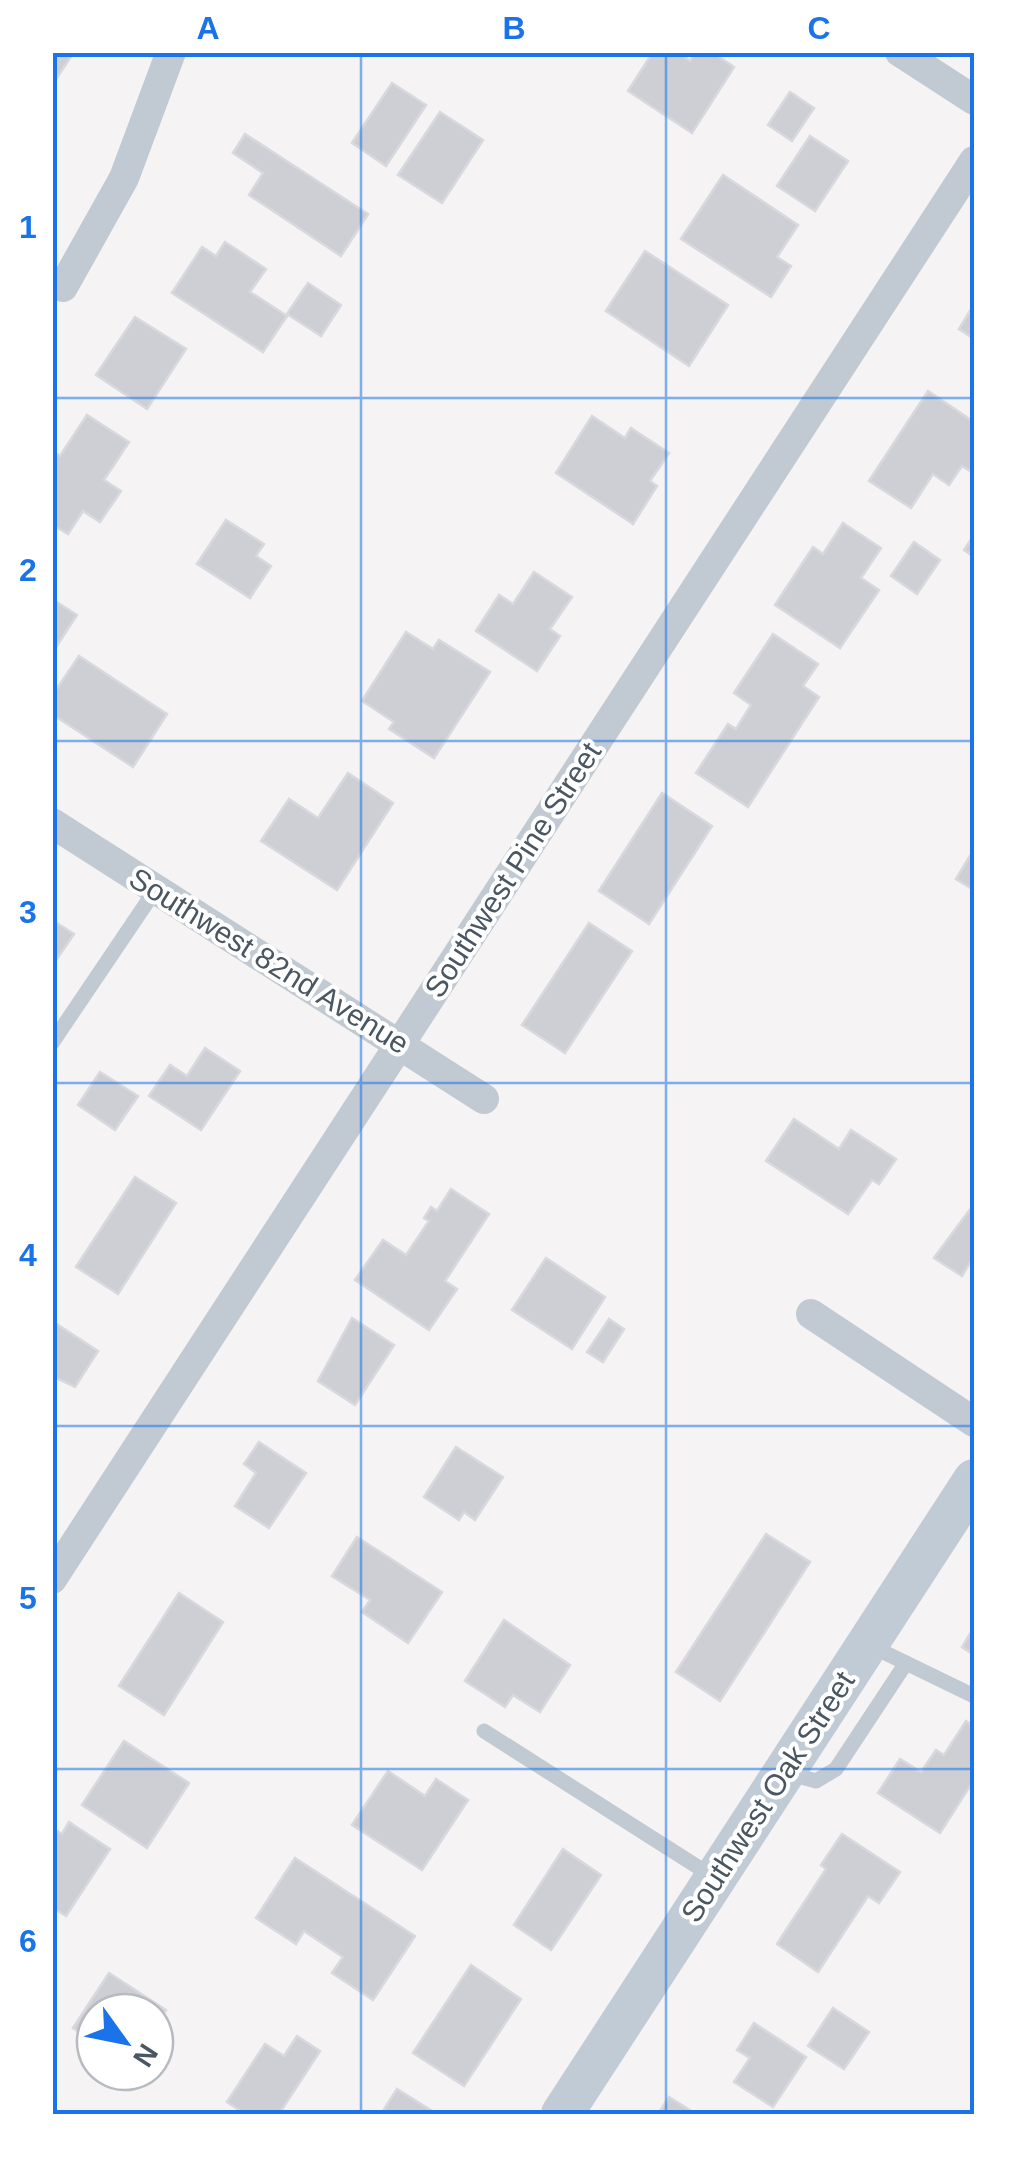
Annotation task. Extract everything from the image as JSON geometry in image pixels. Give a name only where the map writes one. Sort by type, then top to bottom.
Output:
[{"type":"street","points":[[64,286],[124,178],[171,52]]},
{"type":"street","points":[[900,52],[974,100]]},
{"type":"street","name":"Southwest Pine Street","points":[[52,1580],[974,161]]},
{"type":"street","name":"Southwest 82nd Avenue","points":[[52,823],[484,1099]]},
{"type":"street","points":[[811,1314],[974,1422]]},
{"type":"street","name":"Southwest Oak Street","points":[[562,2114],[974,1480]]},
{"type":"lane","points":[[52,1043],[156,889]]},
{"type":"lane","points":[[868,1644],[974,1696]]},
{"type":"lane","points":[[785,1772],[816,1782],[827,1777],[906,1664]]},
{"type":"lane","points":[[484,1732],[715,1878]]},
{"type":"building","points":[[52,52],[74,52],[52,85]]},
{"type":"building","points":[[653,52],[678,52],[690,61],[696,52],[712,52],[734,67],[692,133],[628,91]]},
{"type":"building","points":[[392,83],[426,105],[386,166],[352,143]]},
{"type":"building","points":[[790,92],[814,108],[792,141],[768,125]]},
{"type":"building","points":[[440,112],[483,140],[442,203],[398,175]]},
{"type":"building","points":[[245,134],[368,214],[341,256],[249,195],[263,173],[233,153]]},
{"type":"building","points":[[810,136],[848,161],[815,211],[777,186]]},
{"type":"building","points":[[723,175],[798,225],[777,257],[791,266],[771,297],[681,239]]},
{"type":"building","points":[[225,242],[266,269],[250,292],[287,316],[263,352],[172,293],[202,247],[216,256]]},
{"type":"building","points":[[645,251],[728,305],[689,366],[606,311]]},
{"type":"building","points":[[308,283],[341,305],[321,336],[287,314]]},
{"type":"building","points":[[974,304],[974,339],[959,329]]},
{"type":"building","points":[[135,317],[186,349],[147,409],[96,375]]},
{"type":"building","points":[[928,391],[974,422],[974,468],[972,472],[962,466],[949,485],[933,474],[911,508],[869,481]]},
{"type":"building","points":[[87,415],[129,442],[104,480],[121,491],[100,522],[83,511],[68,534],[52,524],[52,451],[60,456]]},
{"type":"building","points":[[592,416],[625,438],[631,428],[669,453],[650,481],[657,486],[633,524],[556,473]]},
{"type":"building","points":[[226,520],[264,544],[256,556],[271,566],[250,598],[197,564]]},
{"type":"building","points":[[843,523],[881,548],[861,578],[879,590],[840,648],[775,605],[813,547],[823,554]]},
{"type":"building","points":[[974,535],[974,557],[964,550]]},
{"type":"building","points":[[914,542],[940,560],[917,594],[891,576]]},
{"type":"building","points":[[534,572],[572,597],[550,629],[560,636],[537,671],[476,631],[499,595],[513,604]]},
{"type":"building","points":[[52,599],[77,615],[52,653]]},
{"type":"building","points":[[406,632],[433,649],[439,640],[490,672],[434,758],[389,729],[394,722],[362,701]]},
{"type":"building","points":[[773,634],[818,664],[803,686],[819,697],[748,807],[696,773],[728,724],[736,729],[751,705],[734,693]]},
{"type":"building","points":[[79,656],[167,714],[133,767],[52,714],[52,696]]},
{"type":"building","points":[[348,773],[393,803],[337,890],[261,841],[289,799],[318,818]]},
{"type":"building","points":[[662,793],[712,826],[649,924],[599,891]]},
{"type":"building","points":[[974,849],[974,890],[956,879]]},
{"type":"building","points":[[52,920],[74,934],[52,966]]},
{"type":"building","points":[[589,923],[632,951],[565,1053],[522,1025]]},
{"type":"building","points":[[205,1048],[240,1071],[201,1130],[149,1096],[170,1065],[187,1076]]},
{"type":"building","points":[[100,1072],[138,1096],[115,1130],[78,1105]]},
{"type":"building","points":[[794,1119],[839,1149],[851,1130],[896,1159],[879,1184],[872,1180],[848,1214],[766,1161]]},
{"type":"building","points":[[135,1177],[176,1203],[118,1294],[76,1267]]},
{"type":"building","points":[[451,1189],[489,1214],[445,1281],[457,1289],[429,1330],[355,1280],[383,1240],[406,1255],[429,1221],[424,1218],[431,1207],[437,1211]]},
{"type":"building","points":[[974,1204],[974,1256],[962,1276],[934,1258]]},
{"type":"building","points":[[546,1258],[605,1297],[572,1349],[512,1310]]},
{"type":"building","points":[[352,1318],[394,1345],[355,1405],[318,1381]]},
{"type":"building","points":[[609,1319],[624,1329],[603,1362],[587,1352]]},
{"type":"building","points":[[52,1321],[98,1351],[75,1387],[52,1376]]},
{"type":"building","points":[[259,1442],[306,1473],[269,1528],[235,1506],[256,1473],[244,1464]]},
{"type":"building","points":[[456,1447],[503,1477],[475,1520],[464,1512],[459,1520],[424,1497]]},
{"type":"building","points":[[766,1534],[810,1562],[720,1701],[676,1672]]},
{"type":"building","points":[[357,1537],[442,1592],[408,1643],[362,1612],[370,1600],[332,1576]]},
{"type":"building","points":[[179,1593],[223,1622],[164,1715],[119,1686]]},
{"type":"building","points":[[504,1620],[570,1665],[540,1712],[513,1695],[505,1707],[465,1681]]},
{"type":"building","points":[[974,1627],[974,1655],[962,1647]]},
{"type":"building","points":[[966,1721],[974,1726],[974,1780],[940,1833],[878,1793],[900,1759],[921,1772],[936,1750],[944,1755]]},
{"type":"building","points":[[124,1741],[189,1783],[147,1848],[82,1805]]},
{"type":"building","points":[[388,1771],[425,1796],[436,1779],[468,1800],[422,1870],[352,1825]]},
{"type":"building","points":[[69,1822],[110,1849],[66,1916],[52,1907],[52,1828],[62,1834]]},
{"type":"building","points":[[842,1834],[900,1872],[879,1903],[868,1896],[818,1972],[777,1944],[826,1869],[821,1865]]},
{"type":"building","points":[[563,1849],[601,1875],[551,1950],[514,1925]]},
{"type":"building","points":[[295,1858],[415,1936],[373,2000],[332,1973],[343,1957],[304,1931],[296,1944],[256,1918]]},
{"type":"building","points":[[471,1965],[521,1999],[464,2086],[413,2053]]},
{"type":"building","points":[[109,1973],[138,1992],[97,1992]]},
{"type":"building","points":[[833,2008],[869,2032],[844,2069],[808,2046]]},
{"type":"building","points":[[754,2023],[806,2057],[773,2107],[734,2082],[750,2058],[737,2050]]},
{"type":"building","points":[[297,2036],[320,2051],[279,2114],[245,2114],[227,2102],[265,2044],[284,2056]]},
{"type":"building","points":[[397,2089],[437,2114],[381,2114]]},
{"type":"building","points":[[669,2097],[696,2114],[658,2114]]}]
